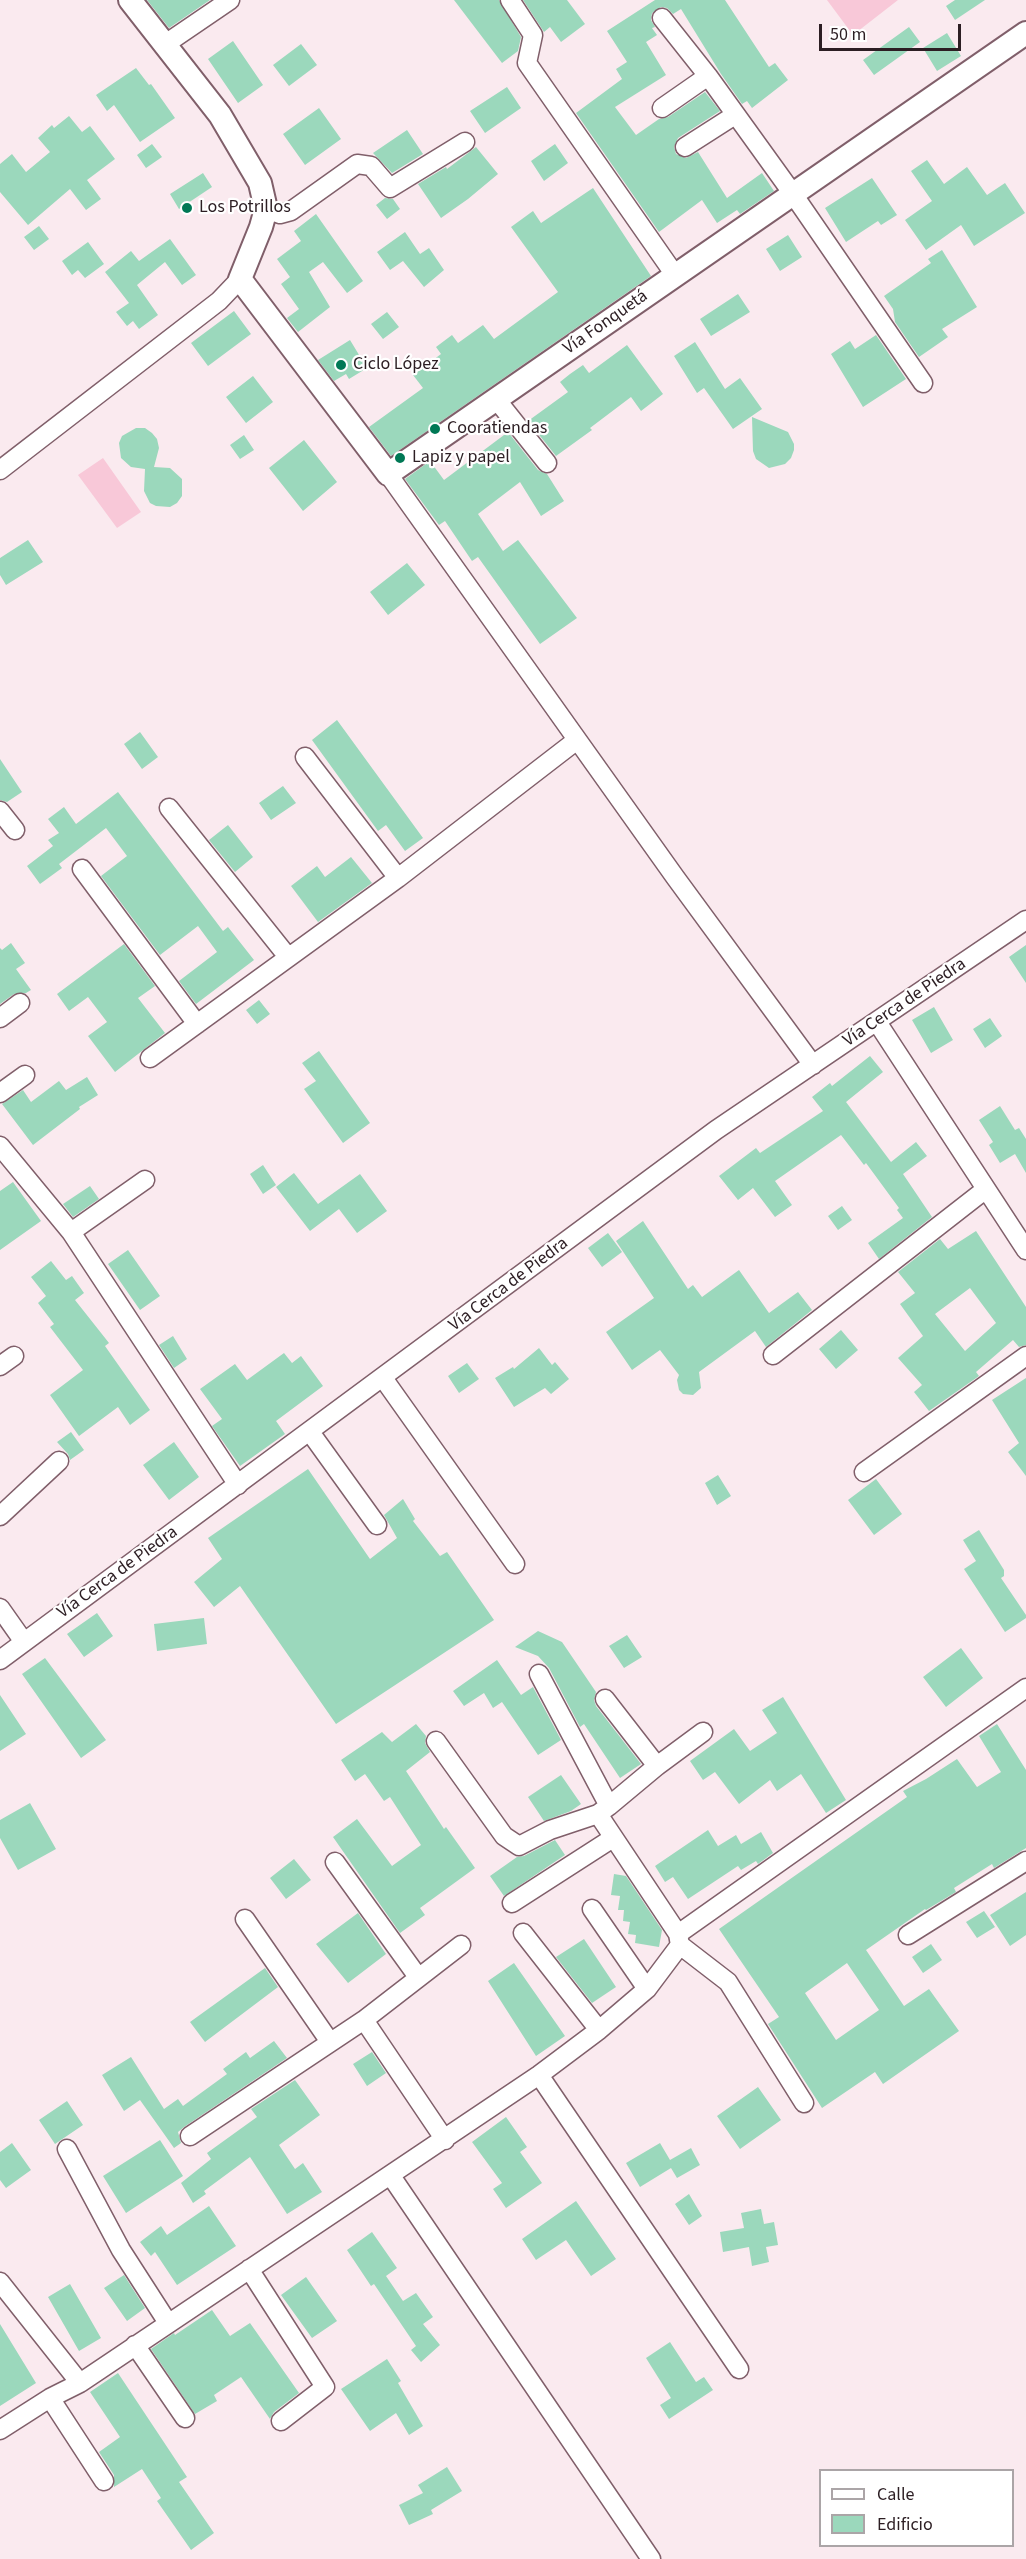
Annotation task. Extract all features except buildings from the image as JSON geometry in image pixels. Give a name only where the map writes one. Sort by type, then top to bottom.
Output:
[{"type":"street","points":[[0,470],[219,301],[240,279],[258,236],[266,208],[260,183],[220,115],[130,0]]},
{"type":"street","points":[[164,45],[230,0]]},
{"type":"street","points":[[510,0],[533,35],[527,63],[675,275]]},
{"type":"street","points":[[662,18],[708,76],[793,194],[923,383]]},
{"type":"street","name":"Vía Fonquetá","points":[[388,474],[1026,33]]},
{"type":"street","points":[[662,108],[708,76]]},
{"type":"street","points":[[685,147],[735,115]]},
{"type":"street","points":[[266,208],[280,214],[291,212],[357,164],[371,166],[390,188],[465,142]]},
{"type":"street","points":[[240,279],[388,474],[577,740],[813,1065]]},
{"type":"street","points":[[496,399],[547,463]]},
{"type":"street","points":[[150,1058],[398,878],[577,740]]},
{"type":"street","points":[[305,757],[398,878]]},
{"type":"street","points":[[170,808],[288,957]]},
{"type":"street","points":[[0,811],[15,830]]},
{"type":"street","points":[[82,869],[197,1024]]},
{"type":"street","name":"Vía Cerca de Piedra","points":[[0,1660],[716,1130],[1026,920]]},
{"type":"street","points":[[0,1018],[20,1003]]},
{"type":"street","points":[[877,1022],[1026,1250]]},
{"type":"street","points":[[0,1093],[25,1075]]},
{"type":"street","points":[[0,1146],[71,1232],[238,1485]]},
{"type":"street","points":[[71,1232],[145,1180]]},
{"type":"street","points":[[773,1354],[986,1189]]},
{"type":"street","points":[[864,1473],[1026,1356]]},
{"type":"street","points":[[383,1378],[515,1564]]},
{"type":"street","points":[[310,1432],[376,1525]]},
{"type":"street","points":[[0,1516],[59,1461]]},
{"type":"street","points":[[0,1608],[24,1642]]},
{"type":"street","points":[[539,1674],[604,1810],[613,1838],[679,1939],[729,1982],[804,2103]]},
{"type":"street","points":[[0,2430],[50,2398],[80,2383],[539,2075],[599,2030],[647,1989],[679,1939],[1026,1688]]},
{"type":"street","points":[[605,1699],[657,1766]]},
{"type":"street","points":[[436,1741],[504,1836],[519,1845],[550,1830],[604,1810],[703,1732]]},
{"type":"street","points":[[512,1903],[613,1838]]},
{"type":"street","points":[[909,1935],[1026,1861]]},
{"type":"street","points":[[335,1862],[418,1977]]},
{"type":"street","points":[[592,1910],[647,1989]]},
{"type":"street","points":[[245,1919],[330,2042]]},
{"type":"street","points":[[523,1933],[599,2030]]},
{"type":"street","points":[[190,2136],[363,2020],[460,1945]]},
{"type":"street","points":[[363,2020],[445,2140]]},
{"type":"street","points":[[539,2075],[739,2368]]},
{"type":"street","points":[[67,2150],[121,2250],[168,2323]]},
{"type":"street","points":[[391,2176],[651,2559]]},
{"type":"street","points":[[249,2269],[325,2387],[281,2421]]},
{"type":"street","points":[[0,2282],[80,2383]]},
{"type":"street","points":[[135,2345],[185,2418]]},
{"type":"street","points":[[50,2398],[104,2481]]},
{"type":"shaded area","points":[[827,0],[898,0],[853,35]]},
{"type":"shaded area","points":[[103,458],[141,512],[117,528],[78,475]]},
{"type":"place","name":"Los Potrillos","points":[[187,208]]},
{"type":"place","name":"Ciclo López","points":[[341,365]]},
{"type":"place","name":"Cooratiendas","points":[[435,429]]},
{"type":"place","name":"Lapiz y papel","points":[[400,458]]}]
